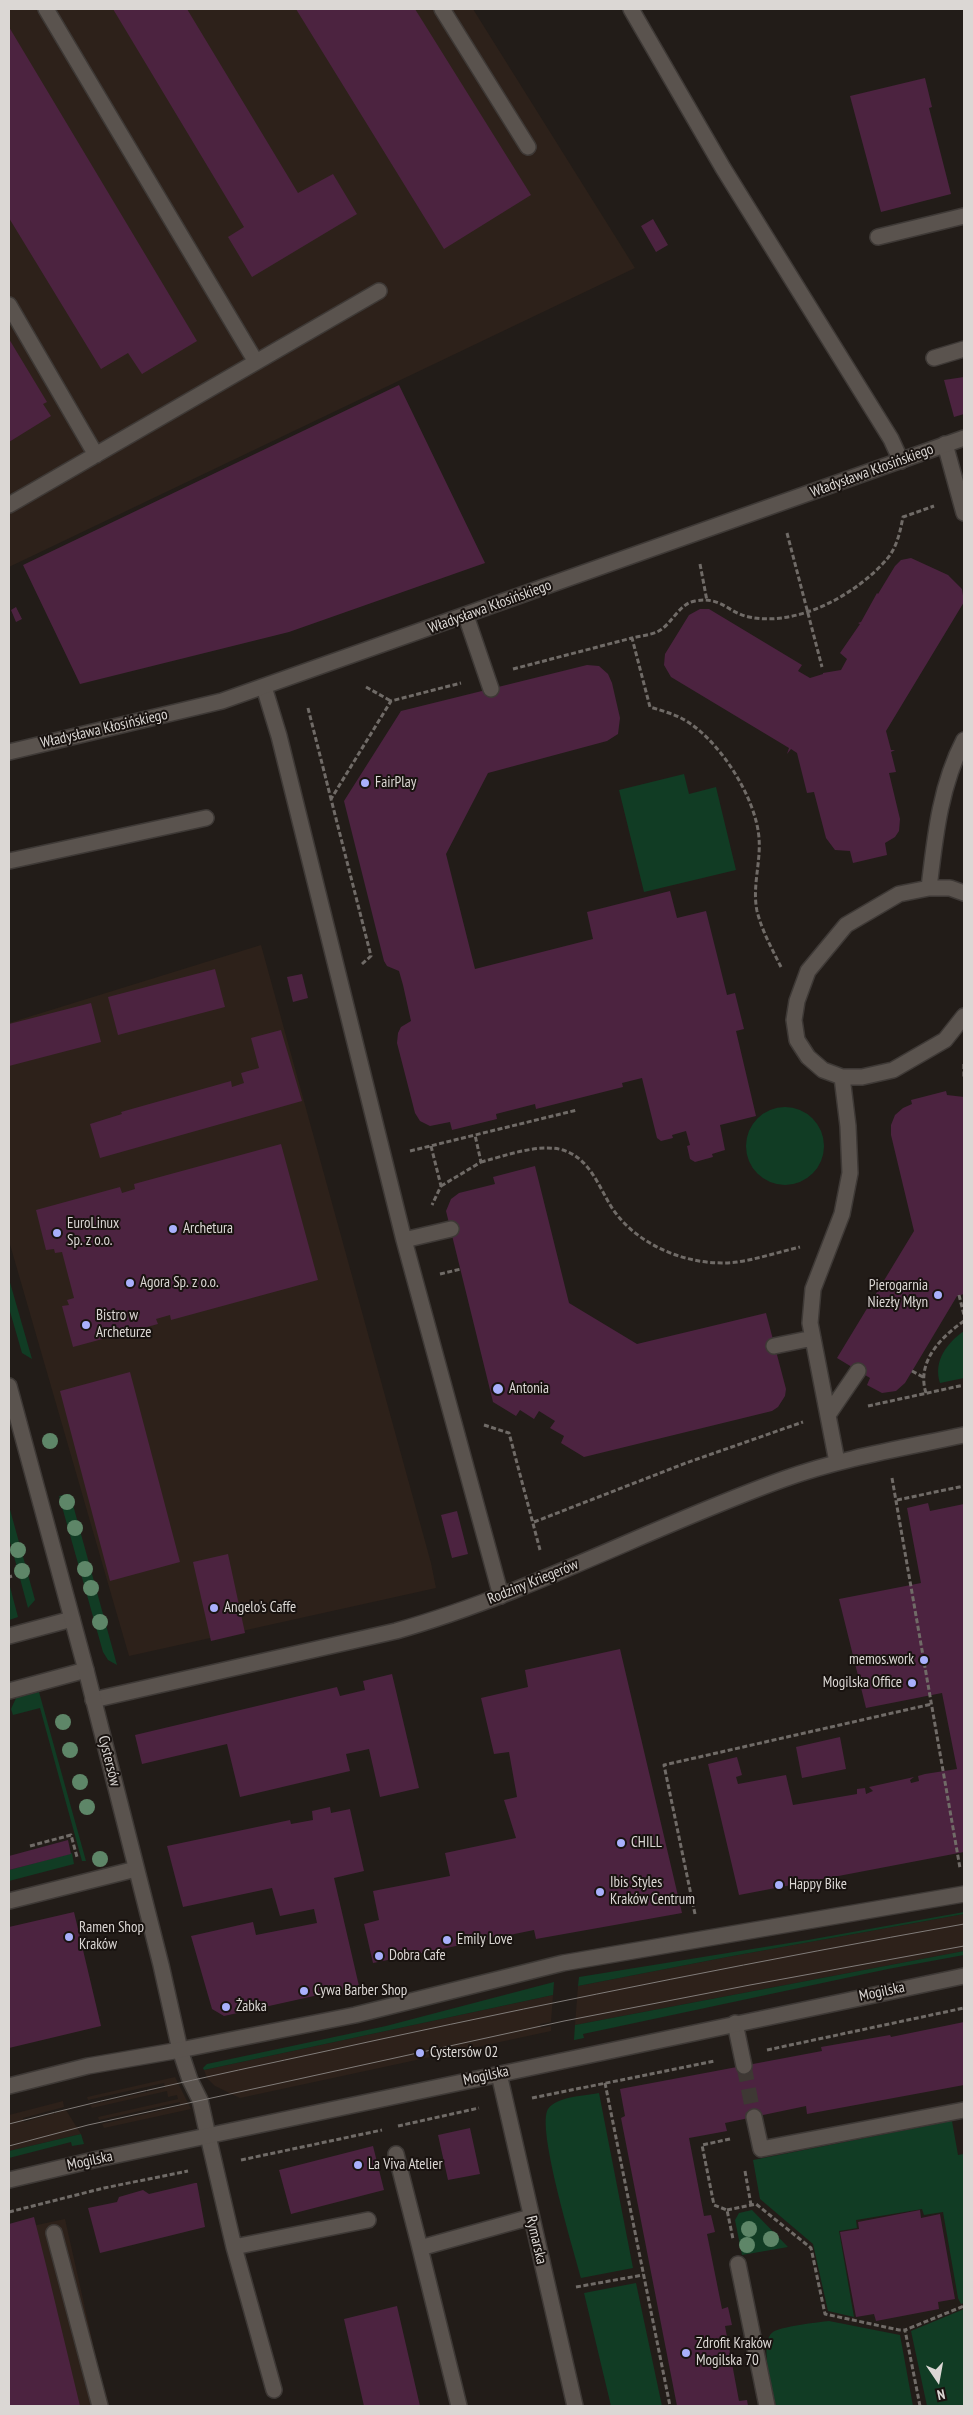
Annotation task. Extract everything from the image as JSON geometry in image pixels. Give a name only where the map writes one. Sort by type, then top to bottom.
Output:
[{"type":"street","points":[[46,9],[256,362]]},
{"type":"street","points":[[442,9],[528,147]]},
{"type":"street","points":[[631,9],[723,168],[891,439],[901,461]]},
{"type":"street","points":[[878,237],[964,216]]},
{"type":"street","points":[[9,506],[379,291]]},
{"type":"street","points":[[9,305],[96,455]]},
{"type":"street","points":[[934,358],[964,349]]},
{"type":"street","name":"Władysława Kłosińskiego","points":[[9,752],[222,701],[964,438]]},
{"type":"street","points":[[945,444],[964,513]]},
{"type":"street","points":[[466,616],[489,682]]},
{"type":"street","points":[[264,687],[279,736],[404,1240],[501,1596]]},
{"type":"street","points":[[929,888],[936,822],[956,756],[964,740]]},
{"type":"street","points":[[9,861],[206,818]]},
{"type":"street","points":[[964,893],[950,888],[929,888],[899,894],[846,925],[808,971],[797,1001],[794,1020],[798,1040],[808,1057],[823,1070],[842,1077],[862,1077],[893,1070],[945,1040],[964,1016]]},
{"type":"street","points":[[837,1462],[810,1323],[813,1289],[842,1214],[850,1173],[848,1126],[842,1077]]},
{"type":"street","points":[[404,1240],[451,1228]]},
{"type":"street","points":[[774,1346],[813,1338]]},
{"type":"street","points":[[828,1415],[858,1371]]},
{"type":"street","name":"Cystersów","points":[[9,1386],[86,1670],[165,1982],[180,2050],[190,2080],[200,2100],[213,2165],[274,2390]]},
{"type":"street","name":"Rodziny Kriegerów","points":[[93,1700],[396,1632],[501,1596],[783,1479],[837,1462],[964,1435]]},
{"type":"street","points":[[9,1636],[72,1619]]},
{"type":"street","points":[[9,1691],[86,1670]]},
{"type":"street","points":[[9,1901],[136,1869]]},
{"type":"street","points":[[9,2086],[88,2066],[180,2050],[355,2015],[563,1962],[964,1894]]},
{"type":"street","name":"Mogilska","points":[[9,2180],[735,2023],[964,1976]]},
{"type":"street","points":[[735,2023],[744,2066]]},
{"type":"street","name":"Rymarska","points":[[499,2074],[530,2217],[575,2406]]},
{"type":"street","points":[[754,2117],[760,2149],[964,2110]]},
{"type":"street","points":[[396,2154],[459,2406]]},
{"type":"street","points":[[420,2248],[530,2217]]},
{"type":"street","points":[[234,2247],[368,2220]]},
{"type":"street","points":[[54,2233],[100,2406]]},
{"type":"street","points":[[738,2264],[767,2406]]},
{"type":"path","points":[[366,687],[391,701],[489,682],[659,631],[678,612],[694,601],[719,601],[747,617],[777,619],[806,612],[834,602],[887,559],[898,539],[903,517],[960,496]]},
{"type":"path","points":[[786,533],[822,667]]},
{"type":"path","points":[[700,564],[707,601]]},
{"type":"path","points":[[632,638],[650,707],[681,718],[714,745],[735,772],[752,807],[759,838],[756,881],[757,910],[764,933],[782,969],[808,971]]},
{"type":"path","points":[[331,799],[391,701]]},
{"type":"path","points":[[308,708],[371,956],[359,966]]},
{"type":"path","points":[[964,1064],[964,1077]]},
{"type":"path","points":[[406,1152],[577,1110]]},
{"type":"path","points":[[475,1135],[481,1162]]},
{"type":"path","points":[[431,1146],[441,1186]]},
{"type":"path","points":[[461,1269],[437,1275],[427,1234],[433,1202],[441,1186],[481,1162],[551,1148],[572,1154],[584,1163],[618,1216],[633,1231],[652,1244],[692,1260],[736,1262],[806,1246]]},
{"type":"path","points":[[960,1295],[964,1314]]},
{"type":"path","points":[[926,1393],[923,1377],[931,1353],[944,1336],[964,1321]]},
{"type":"path","points":[[912,1371],[923,1377]]},
{"type":"path","points":[[534,1522],[768,1432],[828,1415],[964,1385]]},
{"type":"path","points":[[481,1422],[486,1427],[510,1433],[541,1553]]},
{"type":"path","points":[[893,1480],[960,1869]]},
{"type":"path","points":[[897,1500],[964,1486]]},
{"type":"path","points":[[696,1918],[664,1765],[932,1704]]},
{"type":"path","points":[[30,1846],[70,1835],[78,1863]]},
{"type":"path","points":[[605,2083],[670,2406]]},
{"type":"path","points":[[397,2126],[482,2108]]},
{"type":"path","points":[[9,2212],[104,2188],[387,2128]]},
{"type":"path","points":[[729,2139],[702,2145],[714,2204],[727,2210],[756,2204],[811,2248],[825,2314],[905,2330],[964,2306]]},
{"type":"path","points":[[746,2176],[751,2205]]},
{"type":"path","points":[[727,2210],[738,2264]]},
{"type":"path","points":[[576,2287],[642,2274]]},
{"type":"path","points":[[905,2330],[920,2406]]},
{"type":"shaded area","points":[[9,9],[473,9],[635,268],[9,567]]},
{"type":"shaded area","points":[[261,945],[431,1563],[436,1588],[129,1656],[9,1241],[9,1023]]},
{"type":"shaded area","points":[[964,1914],[964,1951],[575,2025],[578,1986]]},
{"type":"shaded area","points":[[553,1995],[551,2022],[540,2024],[541,2028],[551,2026],[551,2031],[240,2098],[215,2086],[207,2078],[204,2070]]},
{"type":"shaded area","points":[[175,2077],[191,2109],[104,2128],[102,2124],[180,2106],[180,2102],[99,2120],[98,2117],[178,2099],[177,2095],[168,2097],[167,2091],[92,2108],[90,2105],[165,2088],[164,2083],[88,2100],[87,2097]]},
{"type":"shaded area","points":[[63,2101],[64,2107],[23,2118],[24,2122],[66,2110],[81,2134],[9,2151],[9,2115]]},
{"type":"shaded area","points":[[65,2219],[107,2406],[9,2406],[9,2231]]},
{"type":"green space","points":[[684,774],[689,794],[716,787],[736,870],[644,892],[619,790]]},
{"type":"green space","points":[[785,1107],[800,1110],[812,1119],[821,1131],[824,1146],[821,1161],[812,1173],[800,1182],[785,1185],[770,1182],[758,1173],[749,1161],[746,1146],[749,1131],[758,1119],[770,1110]]},
{"type":"green space","points":[[9,1279],[32,1359],[22,1353],[9,1308]]},
{"type":"green space","points":[[964,1331],[964,1378],[940,1383],[938,1367],[943,1353],[952,1341]]},
{"type":"green space","points":[[70,1494],[117,1665],[108,1660],[103,1652],[59,1496]]},
{"type":"green space","points":[[9,1506],[35,1600],[28,1608],[9,1538]]},
{"type":"green space","points":[[9,1583],[18,1617],[9,1620]]},
{"type":"green space","points":[[39,1692],[86,1861],[82,1861],[40,1708],[13,1715],[11,1709],[16,1698]]},
{"type":"green space","points":[[72,1853],[74,1864],[9,1881],[9,1870]]},
{"type":"green space","points":[[964,1912],[964,1914],[578,1986],[579,1977],[808,1940]]},
{"type":"green space","points":[[964,1951],[964,1955],[888,1969],[583,2034],[584,2038],[574,2040],[575,2025]]},
{"type":"green space","points":[[554,1982],[553,1995],[204,2070],[203,2068],[207,2064],[386,2026]]},
{"type":"green space","points":[[599,2093],[633,2268],[581,2278],[551,2164],[546,2121],[548,2109],[558,2101]]},
{"type":"green space","points":[[952,2121],[958,2155],[964,2154],[964,2303],[961,2304],[958,2298],[943,2212],[924,2215],[922,2209],[856,2220],[857,2228],[839,2231],[854,2317],[828,2311],[813,2244],[760,2199],[753,2160]]},
{"type":"green space","points":[[81,2134],[84,2144],[72,2146],[71,2142],[9,2158],[9,2151]]},
{"type":"green space","points":[[752,2210],[788,2247],[742,2255],[735,2220],[739,2213]]},
{"type":"green space","points":[[636,2283],[662,2406],[611,2406],[584,2293]]},
{"type":"green space","points":[[964,2309],[964,2406],[927,2406],[911,2331]]},
{"type":"green space","points":[[829,2321],[900,2335],[913,2406],[776,2406],[768,2367],[767,2346],[769,2337],[773,2332],[783,2328]]},
{"type":"building","points":[[113,9],[187,9],[298,193],[333,174],[357,214],[252,277],[228,237],[244,227]]},
{"type":"building","points":[[296,9],[415,9],[531,195],[444,249]]},
{"type":"building","points":[[9,27],[197,341],[142,374],[128,353],[101,369],[9,218]]},
{"type":"building","points":[[925,78],[932,107],[929,108],[951,194],[881,212],[850,96]]},
{"type":"building","points":[[653,219],[668,245],[656,252],[641,226]]},
{"type":"building","points":[[9,339],[47,402],[43,404],[51,416],[9,442]]},
{"type":"building","points":[[964,377],[964,414],[954,417],[944,380]]},
{"type":"building","points":[[399,385],[485,563],[289,632],[80,684],[23,565]]},
{"type":"building","points":[[911,558],[948,575],[962,589],[964,602],[886,731],[891,750],[895,750],[891,752],[896,772],[889,773],[900,819],[899,831],[895,837],[885,843],[887,855],[853,863],[850,851],[835,850],[826,838],[814,792],[807,793],[797,753],[791,749],[787,754],[789,748],[671,677],[664,665],[665,654],[689,615],[700,609],[709,609],[802,665],[798,671],[810,678],[823,673],[841,670],[847,659],[840,653],[860,624],[858,623],[861,622],[895,566],[901,560]]},
{"type":"building","points":[[16,607],[22,619],[16,622],[11,610]]},
{"type":"building","points":[[587,665],[599,666],[608,674],[620,718],[618,734],[607,741],[488,773],[446,854],[475,969],[593,939],[587,912],[670,891],[677,918],[706,911],[727,995],[735,993],[744,1029],[736,1031],[756,1116],[720,1125],[725,1150],[712,1154],[713,1157],[695,1162],[690,1159],[687,1146],[690,1145],[686,1131],[672,1135],[673,1138],[661,1141],[657,1138],[642,1078],[622,1083],[623,1087],[536,1109],[535,1104],[496,1114],[497,1119],[452,1130],[450,1122],[430,1126],[420,1121],[415,1113],[397,1043],[401,1027],[411,1021],[403,985],[399,971],[387,966],[384,961],[344,801],[401,711]]},
{"type":"building","points":[[215,969],[225,1007],[118,1035],[108,997]]},
{"type":"building","points":[[302,974],[308,998],[293,1002],[287,977]]},
{"type":"building","points":[[91,1003],[101,1042],[9,1066],[9,1024]]},
{"type":"building","points":[[281,1030],[302,1101],[100,1158],[90,1124],[122,1114],[121,1112],[231,1081],[232,1087],[244,1083],[241,1073],[259,1068],[251,1038]]},
{"type":"building","points":[[946,1091],[947,1095],[964,1097],[964,1294],[957,1296],[905,1383],[896,1391],[882,1393],[867,1385],[870,1378],[837,1358],[914,1231],[891,1135],[891,1125],[895,1115],[903,1108],[912,1104],[911,1100]]},
{"type":"building","name":"Archetura","points":[[281,1144],[318,1280],[171,1320],[170,1315],[156,1319],[158,1324],[73,1347],[62,1306],[69,1305],[67,1300],[74,1298],[62,1252],[55,1253],[54,1249],[46,1250],[36,1210],[120,1187],[122,1193],[135,1189],[134,1184]]},
{"type":"building","points":[[535,1166],[569,1303],[637,1344],[766,1313],[786,1389],[785,1396],[778,1407],[772,1411],[584,1457],[561,1443],[564,1436],[550,1428],[555,1421],[539,1411],[534,1419],[520,1410],[516,1416],[493,1402],[446,1211],[451,1199],[459,1193],[495,1184],[493,1177]]},
{"type":"building","points":[[130,1372],[180,1562],[110,1581],[60,1391]]},
{"type":"building","points":[[928,1503],[930,1511],[964,1504],[964,1852],[739,1895],[708,1764],[737,1757],[742,1775],[736,1777],[738,1784],[786,1775],[793,1805],[857,1794],[857,1789],[865,1788],[866,1794],[873,1791],[869,1787],[914,1777],[910,1780],[911,1783],[919,1781],[918,1776],[957,1769],[942,1693],[866,1708],[839,1599],[921,1583],[907,1508]]},
{"type":"building","points":[[457,1511],[468,1554],[452,1558],[441,1515]]},
{"type":"building","points":[[228,1554],[245,1633],[211,1641],[193,1562]]},
{"type":"building","points":[[620,1649],[682,1913],[536,1939],[534,1930],[373,1963],[364,1924],[379,1920],[373,1891],[450,1876],[445,1853],[516,1838],[504,1800],[517,1797],[509,1752],[494,1754],[481,1698],[528,1687],[525,1670]]},
{"type":"building","points":[[392,1674],[419,1788],[380,1797],[369,1749],[346,1754],[350,1771],[240,1797],[227,1744],[142,1764],[135,1735],[337,1687],[340,1696],[365,1690],[363,1681]]},
{"type":"building","points":[[840,1737],[846,1769],[802,1778],[796,1747]]},
{"type":"building","points":[[330,1807],[331,1813],[350,1809],[364,1871],[334,1878],[359,1986],[224,2016],[212,2009],[191,1936],[253,1922],[256,1935],[317,1923],[314,1909],[280,1916],[272,1888],[183,1907],[167,1846],[290,1820],[291,1824],[313,1820],[312,1811]]},
{"type":"building","points":[[68,1840],[71,1854],[9,1870],[9,1856]]},
{"type":"building","points":[[74,1912],[101,2026],[9,2048],[9,1927]]},
{"type":"building","points":[[964,2022],[964,2085],[807,2114],[806,2106],[725,2123],[727,2131],[689,2138],[704,2216],[711,2215],[715,2232],[707,2234],[722,2309],[728,2307],[732,2325],[725,2326],[739,2401],[747,2400],[748,2406],[677,2406],[621,2118],[625,2116],[620,2089],[822,2051],[821,2047],[890,2035],[891,2037]]},
{"type":"building","points":[[470,2128],[480,2174],[448,2180],[438,2135]]},
{"type":"building","points":[[373,2146],[384,2190],[291,2214],[279,2170]]},
{"type":"building","points":[[197,2183],[205,2227],[100,2253],[88,2208],[117,2202],[119,2197],[143,2190],[149,2194]]},
{"type":"building","points":[[920,2210],[921,2218],[940,2214],[955,2299],[938,2302],[939,2309],[876,2321],[874,2314],[856,2317],[840,2232],[859,2229],[858,2222]]},
{"type":"building","points":[[34,2217],[80,2406],[9,2406],[9,2224]]},
{"type":"building","points":[[397,2306],[420,2406],[364,2406],[344,2319]]},
{"type":"tunnel","points":[[744,2066],[754,2117]]},
{"type":"tram line","points":[[9,2124],[147,2090],[450,2024],[744,1965],[964,1924]]},
{"type":"tram line","points":[[9,2146],[88,2125],[564,2021],[964,1946]]},
{"type":"place","name":"FairPlay","points":[[365,783]]},
{"type":"place","name":"Archetura","points":[[173,1229]]},
{"type":"place","name":"EuroLinux Sp. z o.o.","points":[[57,1233]]},
{"type":"place","name":"Agora Sp. z o.o.","points":[[130,1283]]},
{"type":"place","name":"Pierogarnia Niezły Młyn","points":[[938,1295]]},
{"type":"place","name":"Bistro w Archeturze","points":[[86,1325]]},
{"type":"place","name":"Antonia","points":[[498,1389]]},
{"type":"place","name":"Angelo's Caffe","points":[[214,1608]]},
{"type":"place","name":"memos.work","points":[[924,1660]]},
{"type":"place","name":"Mogilska Office","points":[[912,1683]]},
{"type":"place","name":"CHILL","points":[[621,1843]]},
{"type":"place","name":"Happy Bike","points":[[779,1885]]},
{"type":"place","name":"Ibis Styles Kraków Centrum","points":[[600,1892]]},
{"type":"place","name":"Ramen Shop Kraków","points":[[69,1937]]},
{"type":"place","name":"Emily Love","points":[[447,1940]]},
{"type":"place","name":"Dobra Cafe","points":[[379,1956]]},
{"type":"place","name":"Cywa Barber Shop","points":[[304,1991]]},
{"type":"place","name":"Żabka","points":[[226,2007]]},
{"type":"place","name":"Cystersów 02","points":[[420,2053]]},
{"type":"place","name":"La Viva Atelier","points":[[358,2165]]},
{"type":"place","name":"Zdrofit Kraków Mogilska 70","points":[[686,2353]]}]
